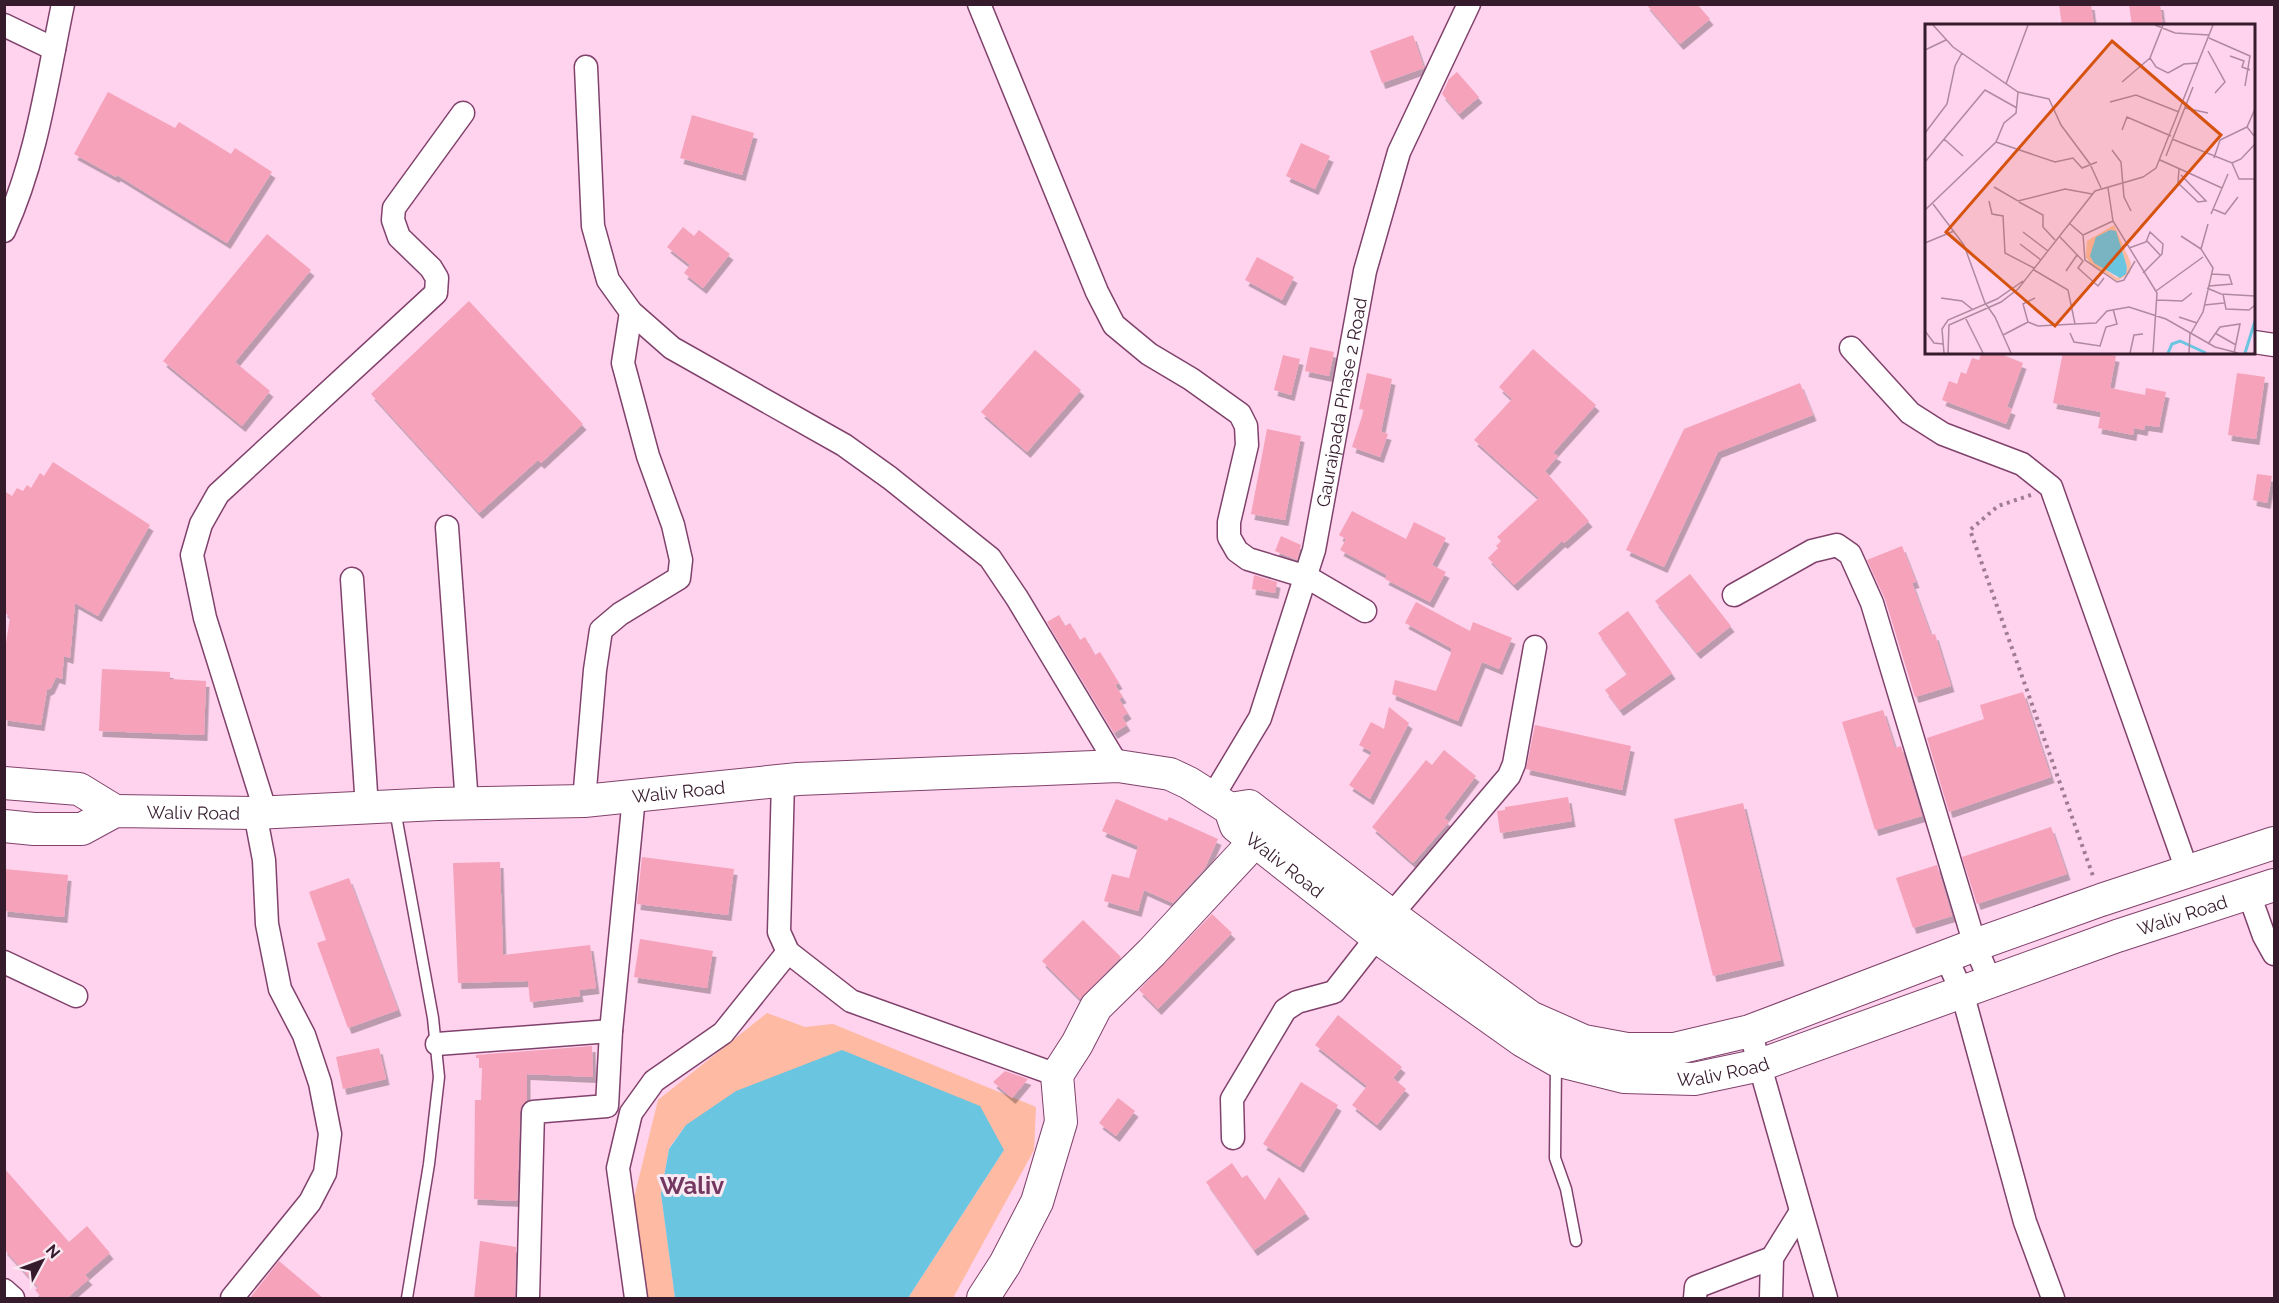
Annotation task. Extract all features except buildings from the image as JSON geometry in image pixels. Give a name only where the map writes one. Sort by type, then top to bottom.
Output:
[{"type":"main road","name":"Waliv Road","points":[[4,826],[34,829],[82,829],[115,811],[261,813],[585,801],[783,781],[1118,766],[1170,774],[1189,783],[1221,804],[1236,826],[1264,832],[1384,926],[1522,1041],[1556,1060],[1624,1077],[1694,1079],[1760,1065],[2201,908],[2262,890]]},
{"type":"main road","points":[[4,783],[79,789],[115,811]]},
{"type":"main road","points":[[983,1299],[1005,1264],[1037,1202],[1061,1122],[1057,1075],[1077,1044],[1096,1007],[1152,952],[1264,832]]},
{"type":"main road","name":"Waliv Road","points":[[1384,926],[1530,1017],[1584,1041],[1627,1049],[1674,1049],[1750,1031],[1975,945],[2101,900],[2274,843]]},
{"type":"street","points":[[4,231],[18,202],[34,148],[63,4]]},
{"type":"street","points":[[979,4],[1096,292],[1114,325],[1149,354],[1191,379],[1240,414],[1246,426],[1247,445],[1229,522],[1229,537],[1237,551],[1248,559],[1307,577],[1365,611]]},
{"type":"street","name":"Gauraipada Phase 2 Road","points":[[1221,804],[1260,718],[1307,577],[1314,550],[1365,271],[1399,152],[1469,4]]},
{"type":"street","points":[[4,25],[54,50]]},
{"type":"street","points":[[586,67],[593,226],[608,280],[632,312],[672,348],[844,445],[890,478],[990,558],[1017,598],[1118,766]]},
{"type":"street","points":[[232,1299],[310,1202],[325,1173],[330,1134],[320,1083],[304,1035],[280,990],[267,924],[261,813],[205,618],[192,555],[201,524],[218,494],[436,293],[437,278],[399,237],[393,220],[394,208],[463,113]]},
{"type":"street","points":[[585,801],[595,670],[601,630],[620,614],[679,578],[681,560],[673,525],[648,456],[623,363],[632,312]]},
{"type":"street","points":[[2255,342],[2274,345]]},
{"type":"street","points":[[1851,348],[1910,413],[1943,434],[2022,464],[2051,487],[2188,873]]},
{"type":"street","points":[[447,527],[467,804]]},
{"type":"street","points":[[1734,595],[1812,551],[1837,545],[1850,554],[1872,603],[1975,945],[1976,987],[2025,1222],[2053,1299]]},
{"type":"street","points":[[352,579],[381,807]]},
{"type":"street","points":[[1233,1138],[1232,1099],[1285,1010],[1297,1002],[1334,992],[1384,926],[1509,776],[1514,764],[1535,647]]},
{"type":"street","points":[[783,781],[779,932],[788,952],[851,1001],[1057,1075]]},
{"type":"street","points":[[528,1299],[533,1112],[608,1106],[611,1031],[634,797]]},
{"type":"street","points":[[2262,890],[2264,936],[2274,954]]},
{"type":"street","points":[[636,1299],[618,1168],[631,1113],[654,1081],[723,1033],[788,952]]},
{"type":"street","points":[[1946,957],[1976,987]]},
{"type":"street","points":[[4,962],[76,996]]},
{"type":"street","points":[[437,1044],[611,1031]]},
{"type":"street","points":[[1750,1031],[1826,1299]]},
{"type":"street","points":[[1771,1299],[1772,1258],[1800,1213]]},
{"type":"street","points":[[1695,1299],[1696,1287],[1772,1258]]},
{"type":"street","points":[[4,1290],[12,1299]]},
{"type":"lane","points":[[381,807],[437,1044],[438,1088],[429,1164],[407,1299]]},
{"type":"lane","points":[[1556,1060],[1555,1158],[1566,1190],[1576,1241]]},
{"type":"path","points":[[2051,487],[1998,506],[1970,530],[2101,900]]},
{"type":"shaded area","points":[[767,1013],[805,1027],[833,1024],[1036,1107],[1034,1150],[953,1298],[908,1298],[1004,1150],[686,1125],[669,1148],[661,1194],[675,1298],[642,1298],[631,1210],[658,1100]]},
{"type":"water","points":[[842,1050],[980,1106],[1004,1150],[908,1298],[675,1298],[661,1194],[669,1149],[686,1125],[736,1091]]},
{"type":"district","name":"Waliv","points":[[692,1185]]}]
